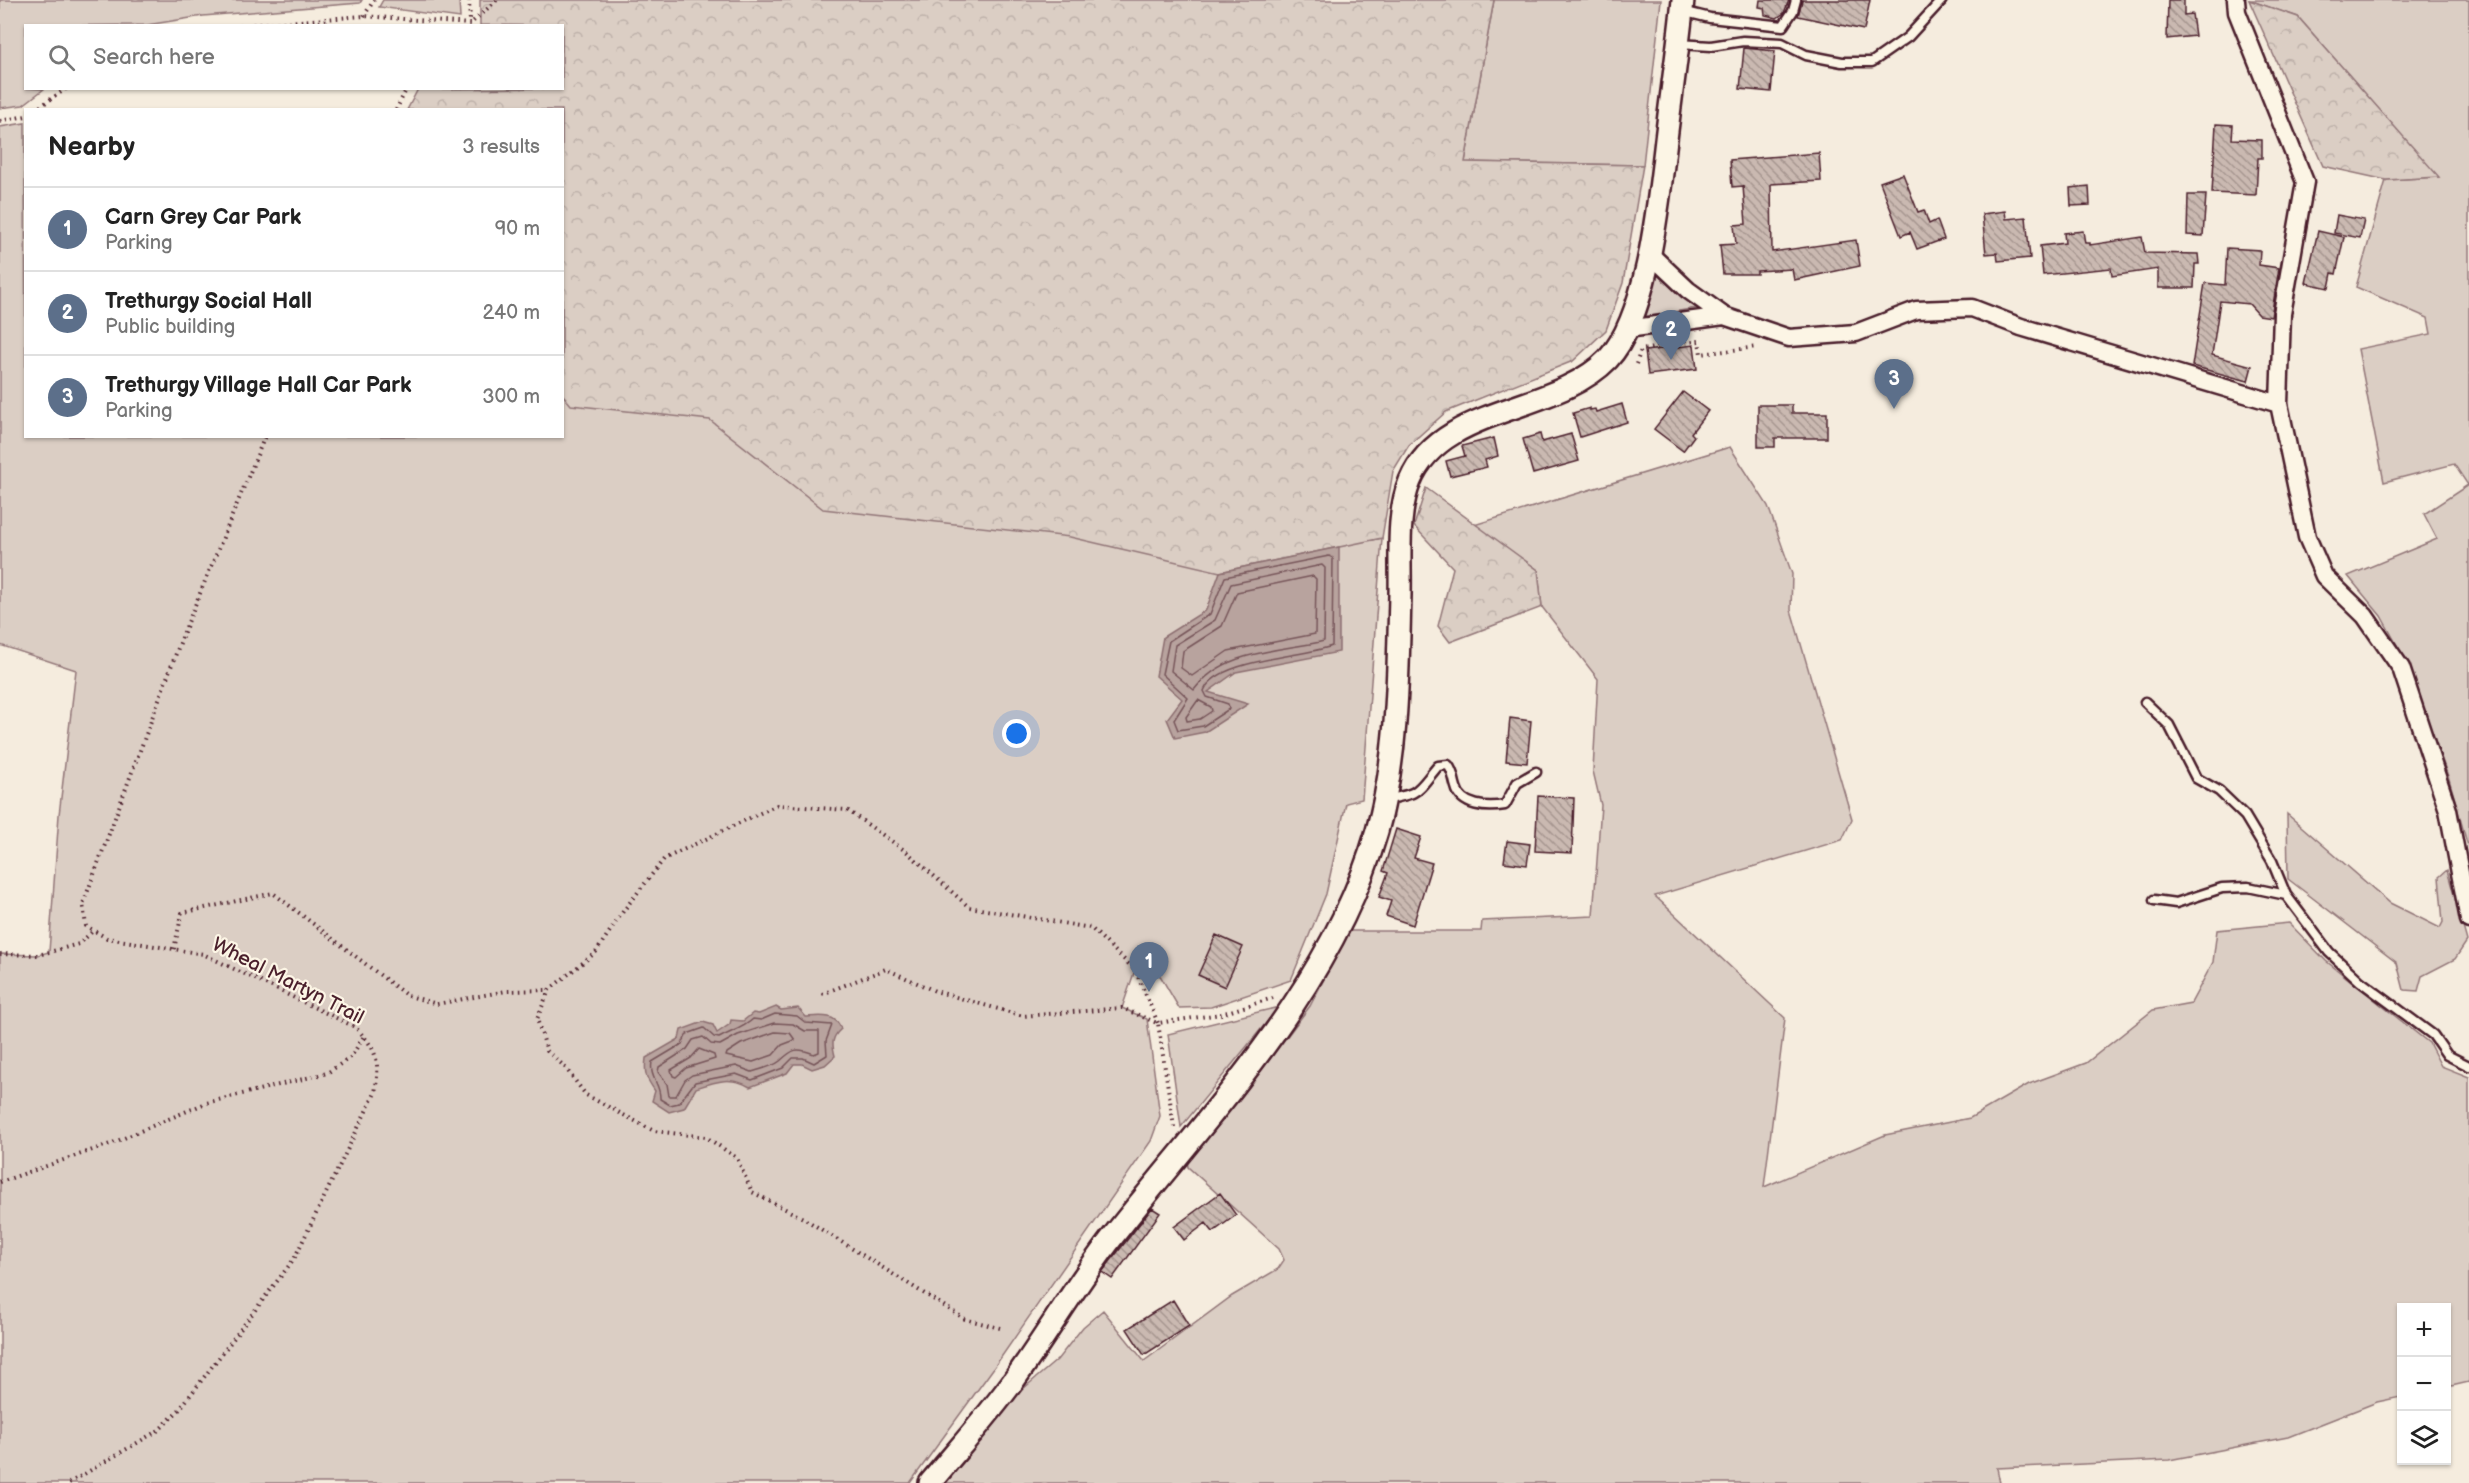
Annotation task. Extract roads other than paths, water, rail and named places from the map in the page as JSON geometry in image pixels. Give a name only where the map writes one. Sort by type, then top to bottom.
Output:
[{"type":"street","points":[[2236,0],[2237,12],[2305,182],[2282,314],[2279,404],[2307,537],[2324,576],[2365,616],[2401,668],[2448,810],[2469,920]]},
{"type":"street","points":[[930,1483],[1012,1383],[1110,1240],[1271,1040],[1305,989],[1344,916],[1376,834],[1384,800],[1397,690],[1402,517],[1409,484],[1421,460],[1435,446],[1454,434],[1580,380],[1609,358],[1627,329],[1651,255],[1682,6]]},
{"type":"street","points":[[1651,255],[1688,290],[1724,316],[1789,338],[1856,333],[1916,310],[1972,308],[2021,327],[2279,404]]},
{"type":"street","points":[[1627,329],[1724,316]]},
{"type":"lane","points":[[1682,6],[1710,18],[1783,26],[1793,11],[1796,0]]},
{"type":"lane","points":[[1677,44],[1711,46],[1743,41],[1782,43],[1806,55],[1833,60],[1872,62],[1908,37],[1942,0]]},
{"type":"lane","points":[[2145,702],[2169,725],[2196,778],[2219,791],[2245,816],[2272,861],[2286,895],[2329,952],[2361,981],[2433,1035],[2447,1055],[2469,1066]]},
{"type":"lane","points":[[1384,800],[1408,796],[1424,788],[1438,766],[1448,765],[1453,772],[1456,789],[1461,798],[1485,807],[1496,807],[1505,805],[1517,783],[1536,772]]},
{"type":"lane","points":[[2154,900],[2176,903],[2222,888],[2248,887],[2286,895]]},
{"type":"water","points":[[1339,547],[1339,652],[1236,672],[1208,692],[1248,704],[1205,732],[1175,738],[1167,719],[1182,699],[1156,676],[1163,637],[1206,610],[1220,572]]},
{"type":"water","points":[[776,1007],[781,1010],[798,1008],[806,1017],[827,1017],[835,1020],[841,1029],[833,1041],[835,1056],[825,1065],[812,1069],[802,1064],[794,1064],[787,1073],[750,1087],[724,1081],[696,1088],[684,1108],[669,1112],[652,1101],[655,1091],[646,1076],[646,1058],[679,1039],[681,1030],[703,1022],[713,1025],[717,1033],[730,1024],[731,1020],[743,1021],[753,1013],[759,1014]]},
{"type":"place","name":"Trethurgy Social Hall","points":[[1671,360]]},
{"type":"place","name":"Trethurgy Village Hall Car Park","points":[[1894,409]]},
{"type":"place","name":"Carn Grey Car Park","points":[[1149,992]]}]
